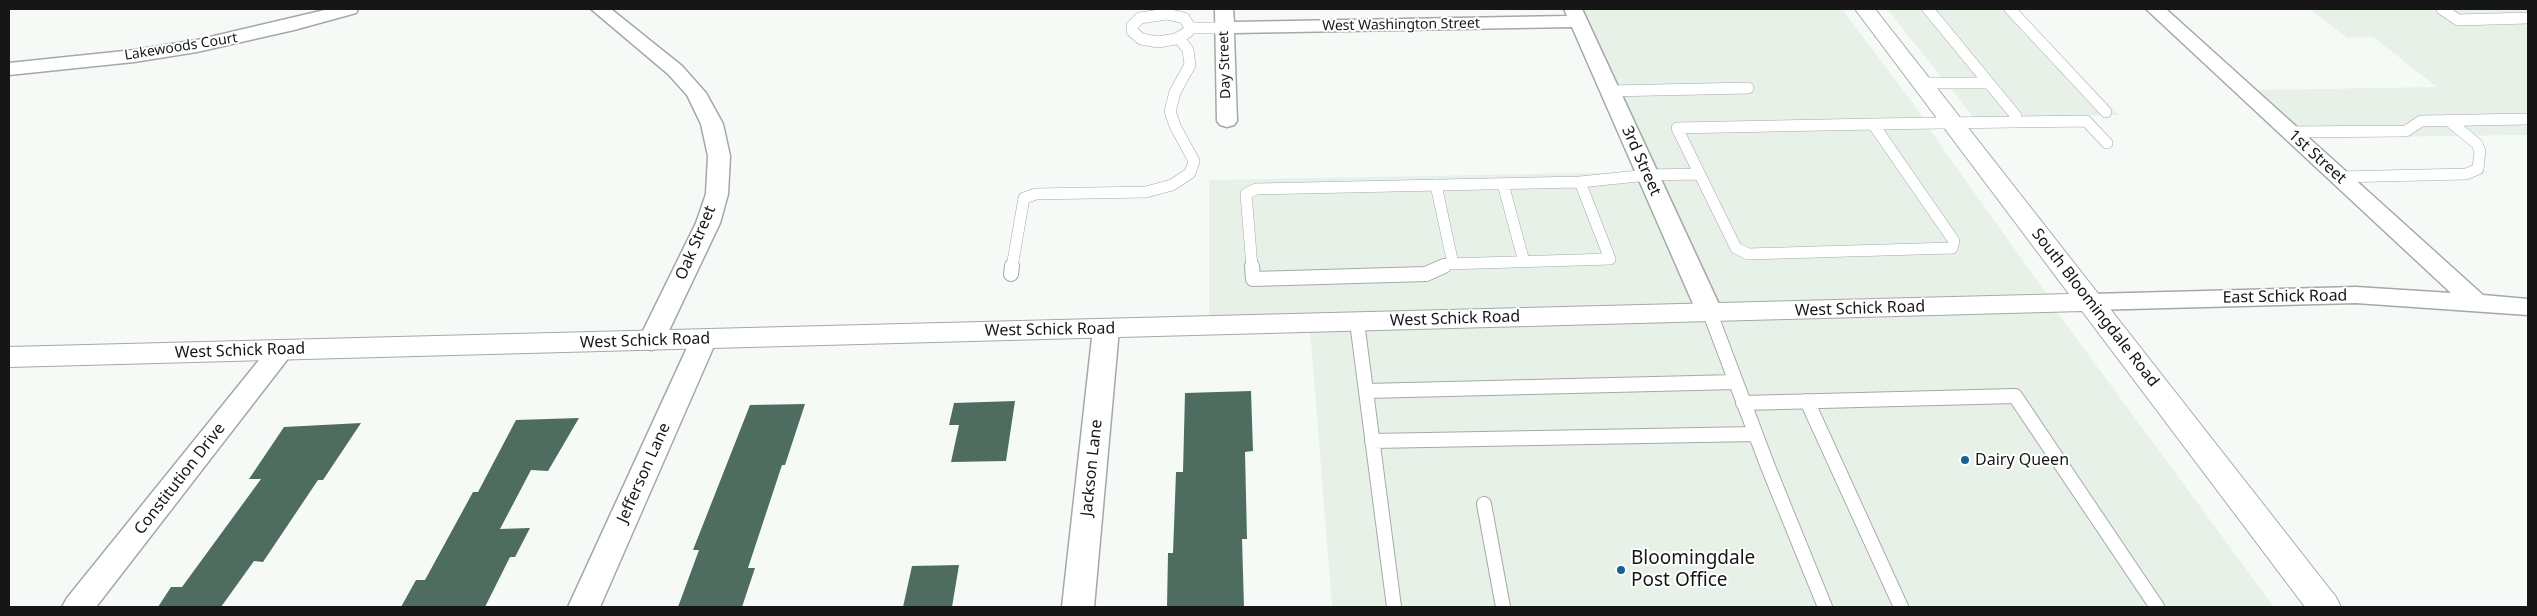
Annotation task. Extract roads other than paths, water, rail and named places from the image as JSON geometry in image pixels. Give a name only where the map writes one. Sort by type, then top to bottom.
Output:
[{"type":"street","name":"Lakewoods Court","points":[[9,69],[134,56],[197,46],[287,26],[349,9]]},
{"type":"street","name":"Oak Street","points":[[600,9],[675,70],[696,93],[712,124],[719,156],[717,194],[708,223],[651,340]]},
{"type":"street","name":"South Bloomingdale Road","points":[[1865,9],[2324,607]]},
{"type":"street","name":"1st Street","points":[[2155,9],[2479,305]]},
{"type":"street","name":"West Washington Street","points":[[1224,18],[1576,15]]},
{"type":"street","name":"3rd Street","points":[[1576,15],[1710,313]]},
{"type":"street","name":"Day Street","points":[[1224,18],[1227,121]]},
{"type":"street","name":"East Schick Road","points":[[2091,302],[2356,295],[2418,298],[2528,308]]},
{"type":"street","name":"West Schick Road","points":[[9,357],[2091,302]]},
{"type":"street","name":"Jackson Lane","points":[[1078,607],[1106,328]]},
{"type":"street","name":"Jefferson Lane","points":[[584,607],[704,339]]},
{"type":"street","name":"Constitution Drive","points":[[78,607],[281,350]]},
{"type":"lane","points":[[1176,16],[1186,9]]},
{"type":"lane","points":[[1928,9],[2016,116]]},
{"type":"lane","points":[[2010,9],[2106,112]]},
{"type":"lane","points":[[2442,9],[2458,20],[2528,18]]},
{"type":"lane","points":[[1190,28],[1188,23],[1176,16],[1148,16],[1135,22],[1132,31],[1140,39],[1167,42],[1179,38],[1190,28],[1224,18]]},
{"type":"lane","points":[[1011,274],[1024,198],[1036,194],[1146,192],[1172,185],[1190,173],[1194,161],[1175,126],[1170,111],[1175,92],[1190,65],[1188,50],[1179,38]]},
{"type":"lane","points":[[1922,83],[1988,83]]},
{"type":"lane","points":[[1610,91],[1748,88]]},
{"type":"lane","points":[[2290,132],[2406,131],[2421,121],[2528,119]]},
{"type":"lane","points":[[1872,124],[1954,241],[1952,248],[1748,254],[1736,248],[1677,128],[1951,122],[2086,120],[2107,143]]},
{"type":"lane","points":[[2340,177],[2466,174],[2478,169],[2480,151],[2477,144],[2448,120]]},
{"type":"lane","points":[[1580,182],[1610,258],[1452,264],[1426,274],[1253,279],[1246,194],[1256,189],[1580,182],[1648,175],[1699,174]]},
{"type":"lane","points":[[1503,184],[1524,262]]},
{"type":"lane","points":[[1436,186],[1452,264]]},
{"type":"lane","points":[[1710,313],[1755,434],[1825,607]]},
{"type":"lane","points":[[1358,322],[1394,607]]},
{"type":"lane","points":[[1366,391],[1736,382]]},
{"type":"lane","points":[[1743,403],[2016,396],[2158,607]]},
{"type":"lane","points":[[1807,401],[1901,607]]},
{"type":"lane","points":[[1372,441],[1755,434]]},
{"type":"lane","points":[[1484,504],[1503,607]]},
{"type":"place","name":"Dairy Queen","points":[[1965,460]]},
{"type":"place","name":"Bloomingdale Post Office","points":[[1621,570]]}]
